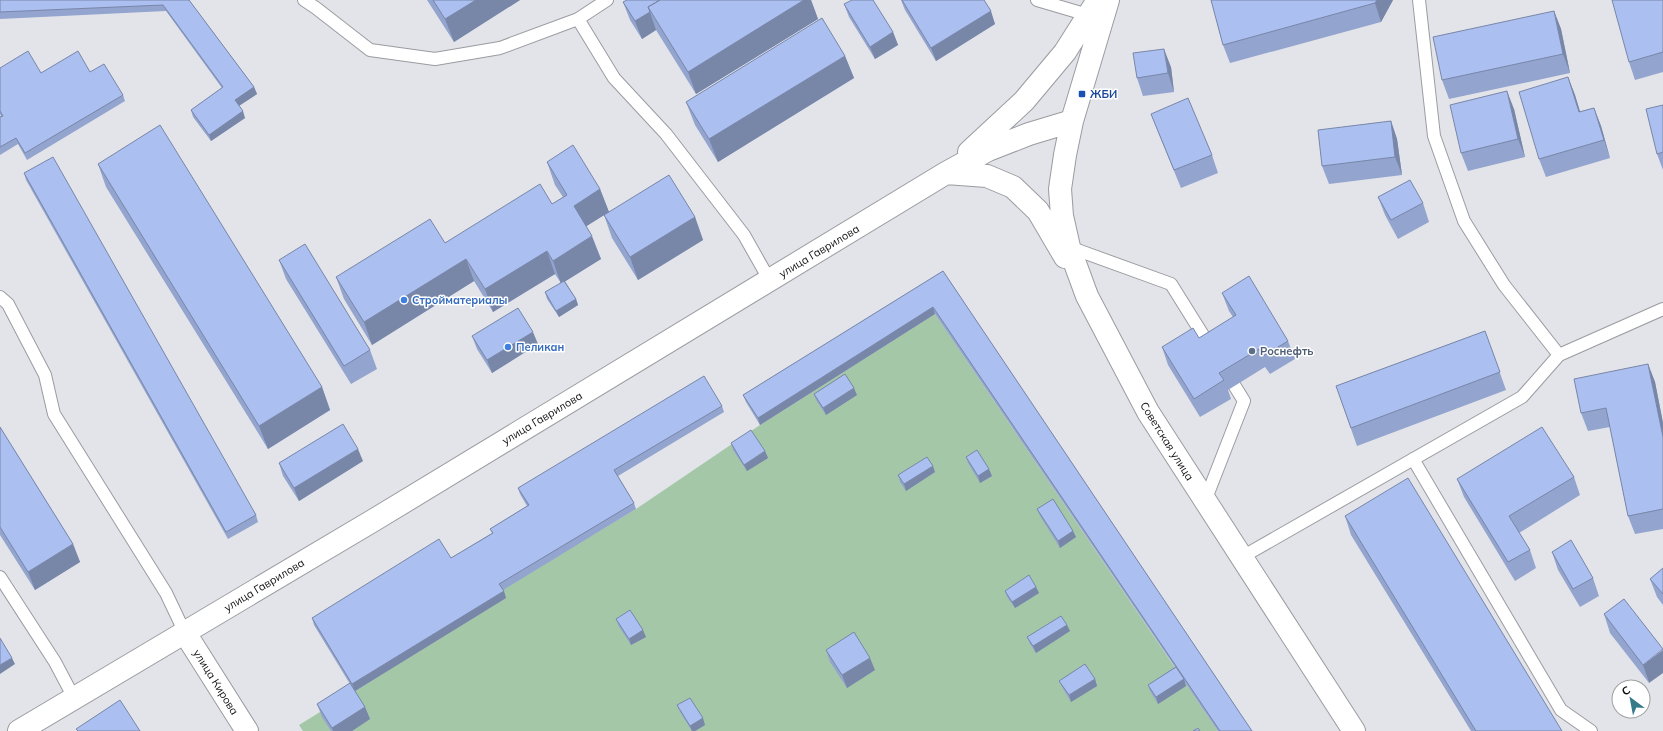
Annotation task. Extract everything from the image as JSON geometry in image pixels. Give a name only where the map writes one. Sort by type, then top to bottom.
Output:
[{"type":"street","name":"Советская улица","points":[[1108,0],[1072,121],[1065,155],[1060,189],[1062,216],[1069,247],[1086,296],[1148,412],[1354,731]]},
{"type":"street","points":[[946,174],[1024,101],[1065,52],[1093,7]]},
{"type":"street","name":"улица Гаврилова","points":[[18,731],[185,633],[946,174],[988,150],[1029,134],[1072,121]]},
{"type":"street","points":[[946,174],[987,176],[1013,187],[1038,211],[1086,296]]},
{"type":"street","name":"улица Кирова","points":[[185,633],[248,731]]},
{"type":"lane","points":[[304,0],[370,50],[435,59],[500,48],[578,19],[607,0]]},
{"type":"lane","points":[[1037,0],[1093,7]]},
{"type":"lane","points":[[1419,0],[1434,136],[1464,220],[1504,285],[1559,356]]},
{"type":"lane","points":[[578,19],[614,78],[666,134],[744,236],[770,281]]},
{"type":"lane","points":[[1069,247],[1171,284],[1244,401],[1205,501]]},
{"type":"lane","points":[[0,297],[8,304],[45,375],[54,414],[166,593],[185,633]]},
{"type":"lane","points":[[1242,557],[1522,397],[1559,356],[1663,309]]},
{"type":"lane","points":[[1413,459],[1561,710],[1592,731]]},
{"type":"lane","points":[[0,577],[54,662],[74,698]]},
{"type":"green space","points":[[935,314],[1218,731],[303,731],[299,725],[482,612],[502,590],[636,509],[760,425]]},
{"type":"building","points":[[0,0],[189,0],[254,87],[235,100],[243,111],[209,135],[191,110],[223,87],[163,5],[0,12]]},
{"type":"building","points":[[433,0],[476,0],[445,19]]},
{"type":"building","points":[[627,0],[660,0],[648,7],[650,12],[635,21],[623,2]]},
{"type":"building","points":[[660,0],[804,0],[688,72],[648,7]]},
{"type":"building","points":[[852,0],[873,0],[893,32],[870,47],[844,4]]},
{"type":"building","points":[[902,0],[984,0],[991,11],[931,48]]},
{"type":"building","points":[[1211,0],[1377,0],[1375,3],[1223,45]]},
{"type":"building","points":[[1612,0],[1663,0],[1663,52],[1629,62]]},
{"type":"building","points":[[1554,11],[1563,54],[1442,80],[1433,37]]},
{"type":"building","points":[[822,18],[845,56],[709,139],[686,102]]},
{"type":"building","points":[[1164,49],[1168,73],[1137,78],[1133,53]]},
{"type":"building","points":[[28,51],[41,73],[78,51],[90,72],[104,64],[123,95],[25,153],[16,138],[0,147],[0,117],[3,116],[0,111],[0,68]]},
{"type":"building","points":[[1568,77],[1579,112],[1594,108],[1604,140],[1539,159],[1519,92]]},
{"type":"building","points":[[1507,91],[1518,139],[1461,153],[1450,105]]},
{"type":"building","points":[[1188,98],[1212,155],[1174,170],[1151,114]]},
{"type":"building","points":[[1663,105],[1663,152],[1657,154],[1646,109]]},
{"type":"building","points":[[1391,121],[1395,157],[1322,166],[1318,130]]},
{"type":"building","points":[[160,125],[322,387],[259,426],[98,164]]},
{"type":"building","points":[[573,145],[600,189],[574,206],[592,236],[553,261],[547,251],[485,289],[466,259],[364,322],[336,277],[430,219],[445,243],[540,184],[552,204],[567,195],[547,162]]},
{"type":"building","points":[[53,157],[256,515],[226,532],[24,173]]},
{"type":"building","points":[[669,175],[695,217],[630,257],[604,215]]},
{"type":"building","points":[[1410,180],[1423,203],[1391,220],[1378,197]]},
{"type":"building","points":[[305,244],[370,350],[344,366],[279,260]]},
{"type":"building","points":[[943,271],[1252,731],[1220,731],[933,307],[758,418],[743,395]]},
{"type":"building","name":"Роснефть","points":[[1249,276],[1288,341],[1263,356],[1259,349],[1219,373],[1224,380],[1194,399],[1162,347],[1193,328],[1199,338],[1236,315],[1222,293]]},
{"type":"building","points":[[564,281],[576,299],[556,311],[545,292]]},
{"type":"building","points":[[518,308],[533,332],[487,360],[472,336]]},
{"type":"building","points":[[1485,331],[1500,372],[1351,428],[1336,386]]},
{"type":"building","points":[[1648,364],[1663,437],[1663,509],[1628,516],[1606,408],[1581,413],[1574,379]]},
{"type":"building","points":[[845,374],[854,388],[823,408],[814,394]]},
{"type":"building","points":[[704,376],[722,406],[614,470],[634,503],[499,584],[504,591],[352,684],[312,618],[439,539],[451,558],[493,533],[490,529],[529,505],[518,488]]},
{"type":"building","points":[[343,424],[358,449],[294,488],[279,463]]},
{"type":"building","points":[[0,427],[73,544],[28,572],[0,527]]},
{"type":"building","points":[[1542,427],[1574,477],[1509,516],[1530,550],[1508,562],[1457,479]]},
{"type":"building","points":[[751,430],[765,451],[744,465],[731,443]]},
{"type":"building","points":[[977,450],[989,469],[978,476],[966,457]]},
{"type":"building","points":[[927,457],[933,466],[904,484],[898,475]]},
{"type":"building","points":[[1408,478],[1562,731],[1476,731],[1345,516]]},
{"type":"building","points":[[1053,499],[1073,531],[1058,541],[1037,509]]},
{"type":"building","points":[[1571,540],[1593,578],[1573,589],[1552,552]]},
{"type":"building","points":[[1663,568],[1663,594],[1650,579]]},
{"type":"building","points":[[1029,575],[1036,587],[1012,602],[1005,591]]},
{"type":"building","points":[[1624,599],[1663,649],[1643,665],[1604,614]]},
{"type":"building","points":[[630,610],[643,630],[629,639],[616,619]]},
{"type":"building","points":[[1061,616],[1067,625],[1033,646],[1027,637]]},
{"type":"building","points":[[854,632],[870,658],[842,675],[826,650]]},
{"type":"building","points":[[0,638],[12,658],[0,665]]},
{"type":"building","points":[[1085,664],[1095,679],[1069,695],[1059,681]]},
{"type":"building","points":[[1176,667],[1184,679],[1156,697],[1148,685]]},
{"type":"building","points":[[350,683],[365,707],[332,728],[317,704]]},
{"type":"building","points":[[690,698],[703,718],[690,726],[677,705]]},
{"type":"building","points":[[120,700],[140,731],[78,731],[76,729]]},
{"type":"building","points":[[1198,728],[1200,731],[1193,731]]},
{"type":"place","name":"ЖБИ","points":[[1082,94]]},
{"type":"place","name":"Стройматериалы","points":[[404,300]]},
{"type":"place","name":"Пеликан","points":[[508,347]]},
{"type":"place","name":"Роснефть","points":[[1252,351]]}]
